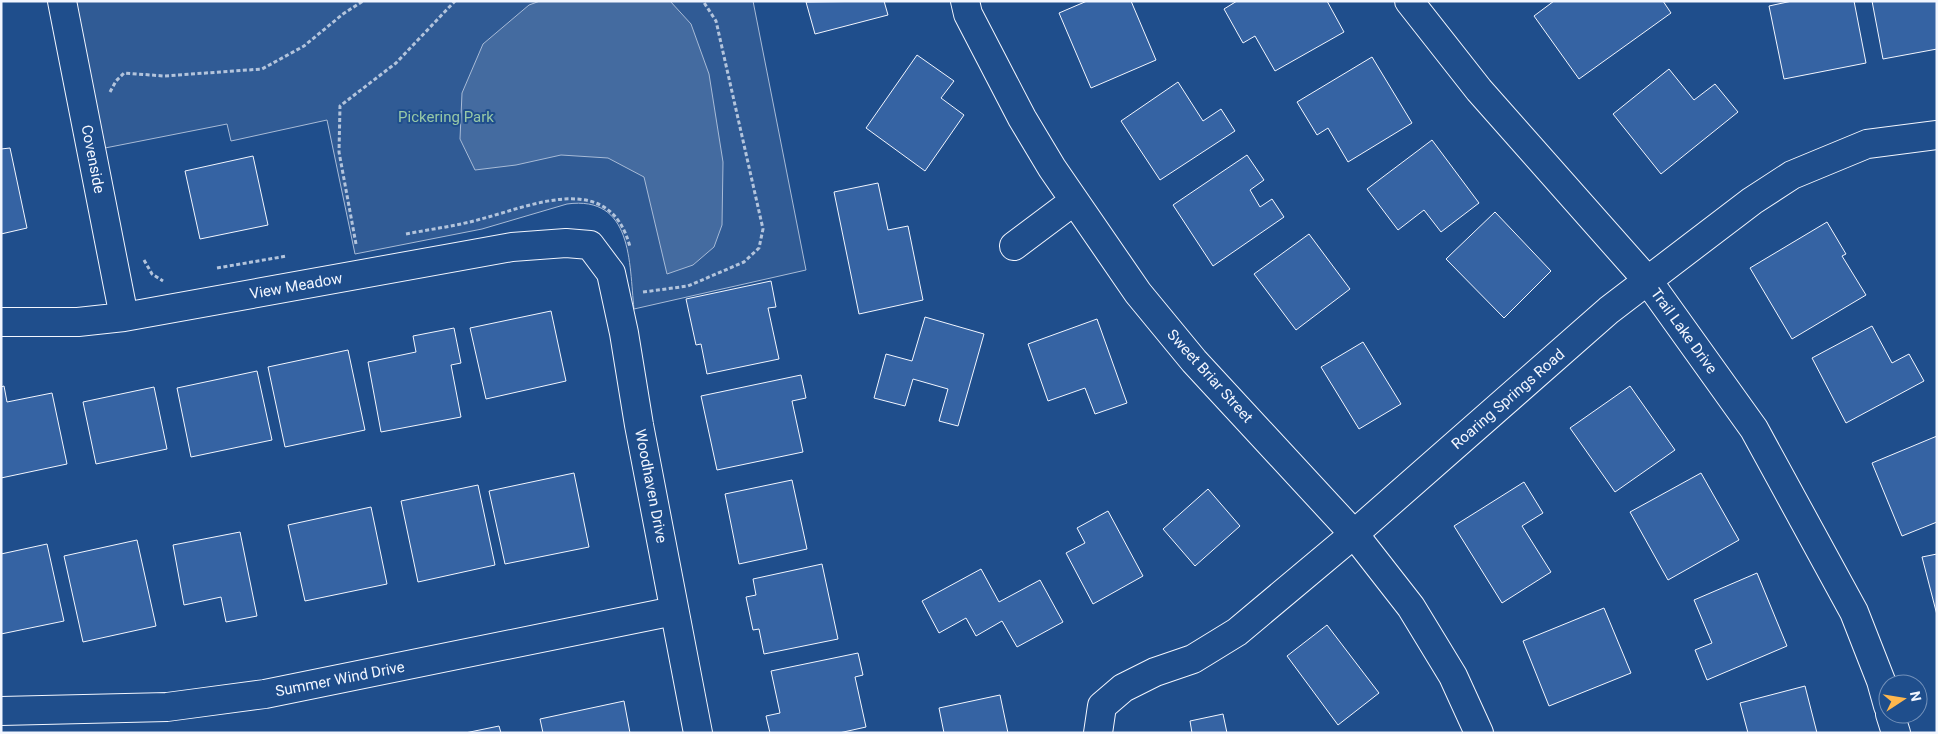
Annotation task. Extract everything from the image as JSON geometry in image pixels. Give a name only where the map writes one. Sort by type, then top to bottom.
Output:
[{"type":"street","name":"Covenside","points":[[62,1],[124,317]]},
{"type":"street","name":"Sweet Briar Street","points":[[965,1],[968,14],[1022,118],[1074,201],[1138,293],[1194,361],[1354,534],[1411,607],[1453,676],[1479,733]]},
{"type":"street","name":"Trail Lake Drive","points":[[1409,1],[1479,90],[1648,281],[1754,429],[1854,612],[1878,674]]},
{"type":"street","name":"Roaring Springs Road","points":[[1098,733],[1102,706],[1124,688],[1155,672],[1193,659],[1237,632],[1354,534],[1609,310],[1752,201],[1792,175],[1868,144],[1937,134]]},
{"type":"street","points":[[1014,246],[1074,201]]},
{"type":"street","name":"View Meadow","points":[[1,322],[78,322],[124,317],[512,248],[566,243],[590,245]]},
{"type":"street","name":"Woodhaven Drive","points":[[590,245],[611,273],[624,333],[698,733]]},
{"type":"street","name":"Summer Wind Drive","points":[[1,711],[167,707],[265,694],[674,611]]},
{"type":"path","points":[[108,96],[116,81],[124,73],[164,76],[262,69],[304,46],[343,14],[363,1]]},
{"type":"path","points":[[356,244],[339,152],[340,106],[396,64],[455,1]]},
{"type":"path","points":[[642,293],[688,286],[744,262],[759,248],[763,228],[716,21],[703,1]]},
{"type":"green space","name":"Pickering Park","points":[[76,1],[753,1],[806,270],[634,309],[631,272],[623,236],[616,221],[605,210],[589,204],[567,204],[482,229],[355,254],[327,120],[231,141],[227,124],[105,148]]},
{"type":"shaded area","points":[[540,1],[670,1],[691,24],[709,74],[723,162],[722,225],[714,247],[693,265],[667,274],[644,177],[608,158],[561,155],[516,165],[475,170],[460,139],[462,93],[483,44],[529,5]]},
{"type":"building","points":[[884,1],[888,15],[815,34],[806,2]]},
{"type":"building","points":[[1087,1],[1131,1],[1156,60],[1091,88],[1059,13]]},
{"type":"building","points":[[1237,1],[1327,1],[1344,32],[1275,71],[1255,36],[1243,43],[1224,9]]},
{"type":"building","points":[[1554,1],[1663,1],[1671,13],[1579,79],[1534,16]]},
{"type":"building","points":[[1792,1],[1854,1],[1866,63],[1784,79],[1769,6]]},
{"type":"building","points":[[1872,1],[1937,1],[1937,49],[1883,59]]},
{"type":"building","points":[[917,55],[954,81],[941,98],[964,115],[925,171],[866,128]]},
{"type":"building","points":[[1372,57],[1412,123],[1348,162],[1328,128],[1317,135],[1297,102]]},
{"type":"building","points":[[1669,69],[1694,100],[1715,84],[1738,112],[1661,174],[1613,114]]},
{"type":"building","points":[[1178,82],[1203,121],[1221,109],[1235,131],[1160,180],[1121,121]]},
{"type":"building","points":[[1432,140],[1479,203],[1441,232],[1424,210],[1398,230],[1367,189]]},
{"type":"building","points":[[10,148],[27,228],[1,234],[1,149]]},
{"type":"building","points":[[1247,155],[1264,180],[1250,190],[1260,207],[1272,199],[1284,217],[1213,266],[1173,205]]},
{"type":"building","points":[[253,156],[268,225],[200,239],[185,171]]},
{"type":"building","points":[[878,183],[888,230],[908,226],[923,300],[859,314],[834,192]]},
{"type":"building","points":[[1495,212],[1551,271],[1504,318],[1446,259]]},
{"type":"building","points":[[1827,222],[1846,254],[1842,256],[1866,295],[1792,339],[1750,268]]},
{"type":"building","points":[[1309,234],[1350,289],[1296,330],[1254,274]]},
{"type":"building","points":[[771,281],[776,307],[768,308],[779,359],[707,374],[701,344],[696,345],[686,299]]},
{"type":"building","points":[[551,311],[566,381],[486,399],[470,328]]},
{"type":"building","points":[[925,317],[984,334],[958,426],[939,421],[948,389],[913,379],[905,406],[874,398],[886,354],[912,361]]},
{"type":"building","points":[[1097,319],[1127,403],[1095,414],[1085,388],[1048,401],[1028,344]]},
{"type":"building","points":[[1872,326],[1892,363],[1909,354],[1924,381],[1846,423],[1812,358]]},
{"type":"building","points":[[454,328],[461,363],[451,365],[461,417],[381,432],[368,362],[416,352],[413,336]]},
{"type":"building","points":[[1363,342],[1401,404],[1359,429],[1321,367]]},
{"type":"building","points":[[348,350],[365,430],[285,447],[268,367]]},
{"type":"building","points":[[257,371],[272,440],[191,457],[177,388]]},
{"type":"building","points":[[801,375],[806,398],[792,401],[803,452],[717,470],[701,396]]},
{"type":"building","points":[[4,386],[7,402],[52,393],[67,464],[1,478],[1,387]]},
{"type":"building","points":[[1630,386],[1675,450],[1615,492],[1570,428]]},
{"type":"building","points":[[154,387],[167,449],[96,464],[83,402]]},
{"type":"building","points":[[1937,436],[1937,522],[1902,536],[1872,463]]},
{"type":"building","points":[[574,473],[589,547],[505,564],[489,491]]},
{"type":"building","points":[[1701,473],[1739,540],[1668,580],[1630,512]]},
{"type":"building","points":[[792,480],[807,549],[739,564],[725,494]]},
{"type":"building","points":[[1524,482],[1543,513],[1522,526],[1551,572],[1502,603],[1454,526]]},
{"type":"building","points":[[478,485],[495,565],[418,582],[401,501]]},
{"type":"building","points":[[1208,489],[1240,526],[1195,566],[1163,529]]},
{"type":"building","points":[[371,507],[387,584],[305,601],[288,525]]},
{"type":"building","points":[[1108,511],[1143,576],[1093,604],[1066,553],[1085,543],[1077,528]]},
{"type":"building","points":[[240,532],[257,616],[226,622],[221,597],[184,605],[173,545]]},
{"type":"building","points":[[137,540],[156,626],[83,642],[64,556]]},
{"type":"building","points":[[47,544],[64,621],[1,634],[1,554]]},
{"type":"building","points":[[1937,554],[1937,615],[1922,557]]},
{"type":"building","points":[[822,564],[838,639],[764,654],[759,629],[753,630],[746,597],[756,595],[753,579]]},
{"type":"building","points":[[981,569],[999,602],[1040,580],[1063,622],[1017,647],[1002,621],[976,636],[966,618],[939,633],[922,601]]},
{"type":"building","points":[[1757,573],[1787,646],[1707,680],[1695,650],[1712,643],[1694,600]]},
{"type":"building","points":[[1604,608],[1631,673],[1549,706],[1523,641]]},
{"type":"building","points":[[1327,625],[1379,693],[1338,725],[1287,656]]},
{"type":"building","points":[[858,653],[863,675],[855,677],[866,727],[839,733],[770,733],[766,716],[780,713],[771,671]]},
{"type":"building","points":[[1805,686],[1817,733],[1748,733],[1740,703]]},
{"type":"building","points":[[1000,695],[1008,733],[944,733],[939,708]]},
{"type":"building","points":[[624,701],[630,733],[543,733],[540,719]]},
{"type":"building","points":[[1223,714],[1227,733],[1192,733],[1190,721]]},
{"type":"building","points":[[499,726],[501,733],[465,733]]}]
